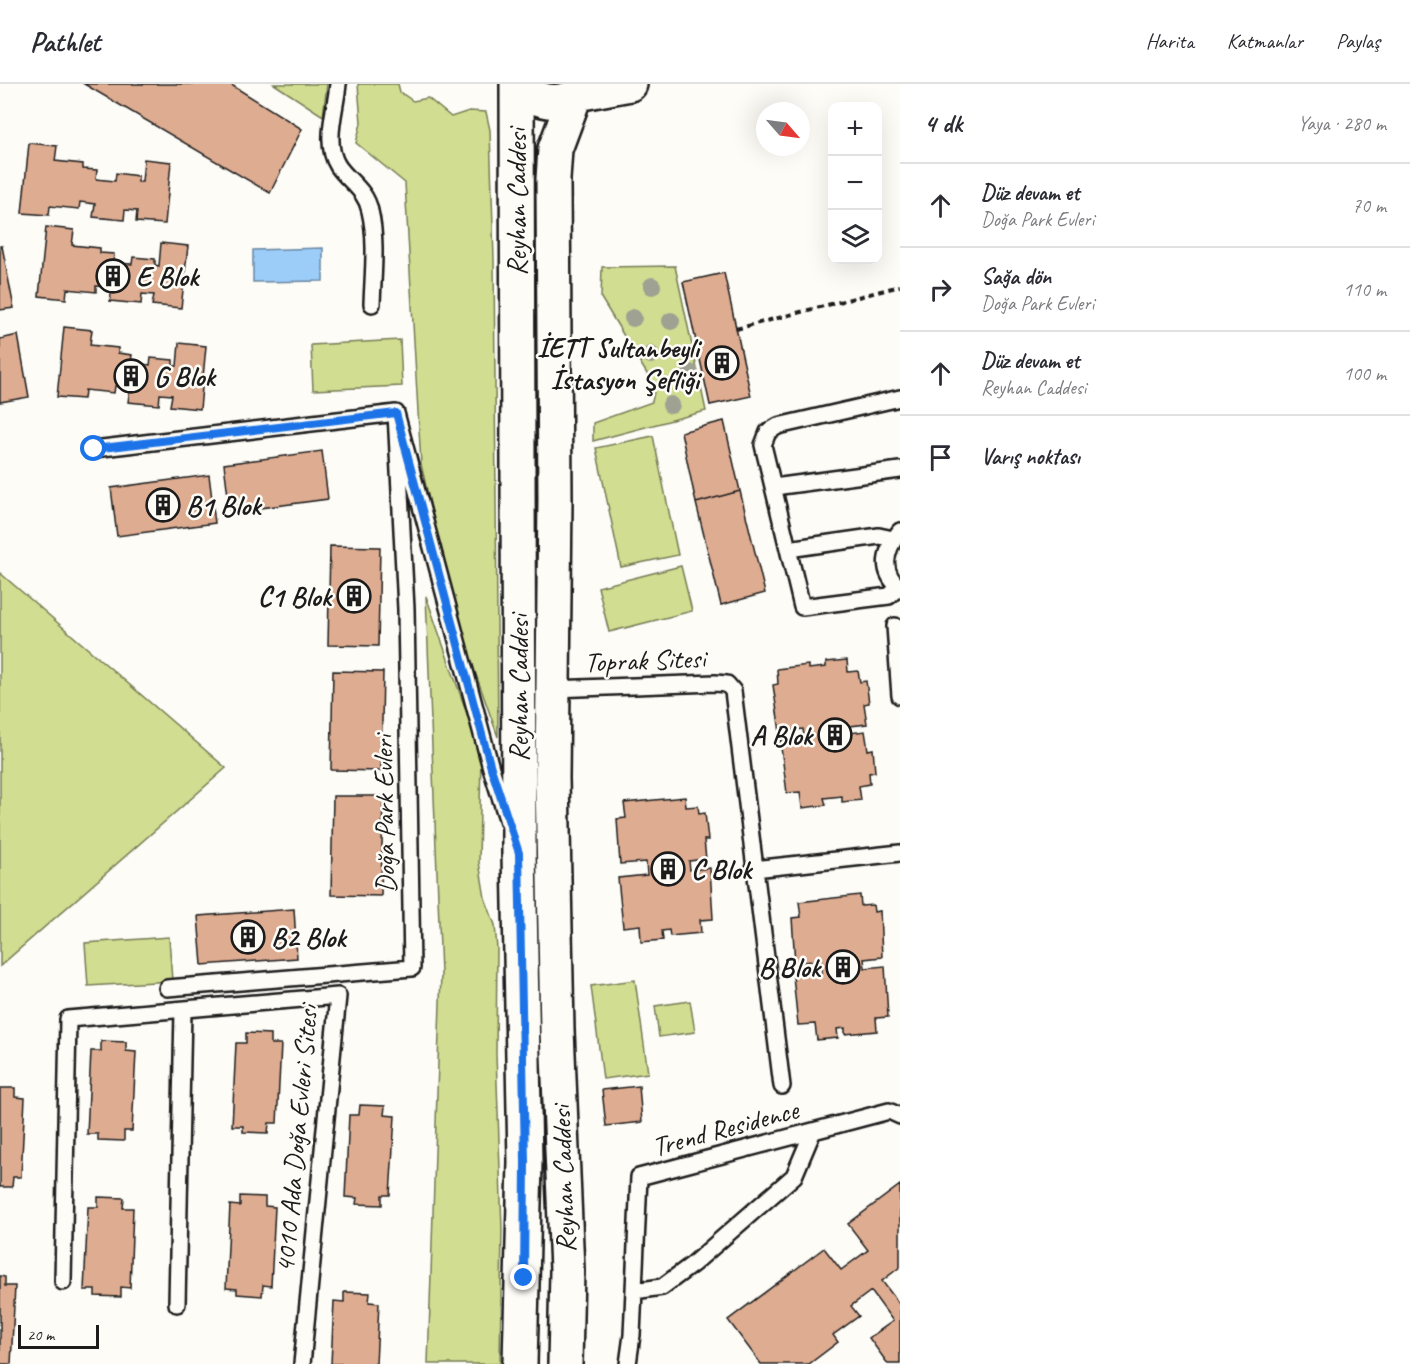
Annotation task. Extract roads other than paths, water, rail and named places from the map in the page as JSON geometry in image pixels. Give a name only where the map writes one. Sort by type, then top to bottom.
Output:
[{"type":"main road","points":[[518,84],[532,96],[545,101],[560,102],[582,92],[630,84]]},
{"type":"main road","name":"Reyhan Caddesi","points":[[518,84],[519,853],[525,1162],[520,1364]]},
{"type":"main road","name":"Reyhan Caddesi","points":[[565,1364],[567,1270],[557,1030],[553,688],[553,179],[555,149],[582,92]]},
{"type":"main road","points":[[518,689],[553,688]]},
{"type":"lane","points":[[338,84],[330,143],[338,166],[359,187],[370,209],[373,238],[372,304]]},
{"type":"lane","points":[[897,535],[886,554],[886,569],[892,582],[900,587],[889,596],[802,607],[763,445],[764,438],[772,428],[900,398]]},
{"type":"lane","points":[[94,449],[396,413],[491,768],[519,853]]},
{"type":"lane","name":"Doğa Park Evleri","points":[[167,988],[412,968],[406,609],[396,413]]},
{"type":"lane","points":[[774,487],[900,470]]},
{"type":"lane","points":[[788,549],[897,535]]},
{"type":"lane","points":[[895,626],[900,696]]},
{"type":"lane","name":"Toprak Sitesi","points":[[553,688],[727,684],[734,691],[782,1086]]},
{"type":"lane","points":[[754,869],[900,853]]},
{"type":"lane","name":"4010 Ada Doğa Evleri Sitesi","points":[[63,1282],[68,1019],[338,996],[302,1364]]},
{"type":"lane","points":[[177,1304],[183,1010]]},
{"type":"lane","name":"Trend Residence","points":[[628,1364],[639,1177],[889,1111],[900,1116]]},
{"type":"lane","points":[[634,1291],[662,1287],[794,1176],[813,1131]]},
{"type":"water","points":[[323,248],[323,281],[253,282],[253,250]]},
{"type":"place","name":"E Blok","points":[[113,276]]},
{"type":"place","name":"İETT Sultanbeyli İstasyon Şefliği","points":[[722,363]]},
{"type":"place","name":"G Blok","points":[[131,376]]},
{"type":"place","name":"B1 Blok","points":[[163,505]]},
{"type":"place","name":"C1 Blok","points":[[354,596]]},
{"type":"place","name":"A Blok","points":[[835,735]]},
{"type":"place","name":"C Blok","points":[[668,869]]},
{"type":"place","name":"B2 Blok","points":[[248,937]]},
{"type":"place","name":"B Blok","points":[[843,967]]}]
